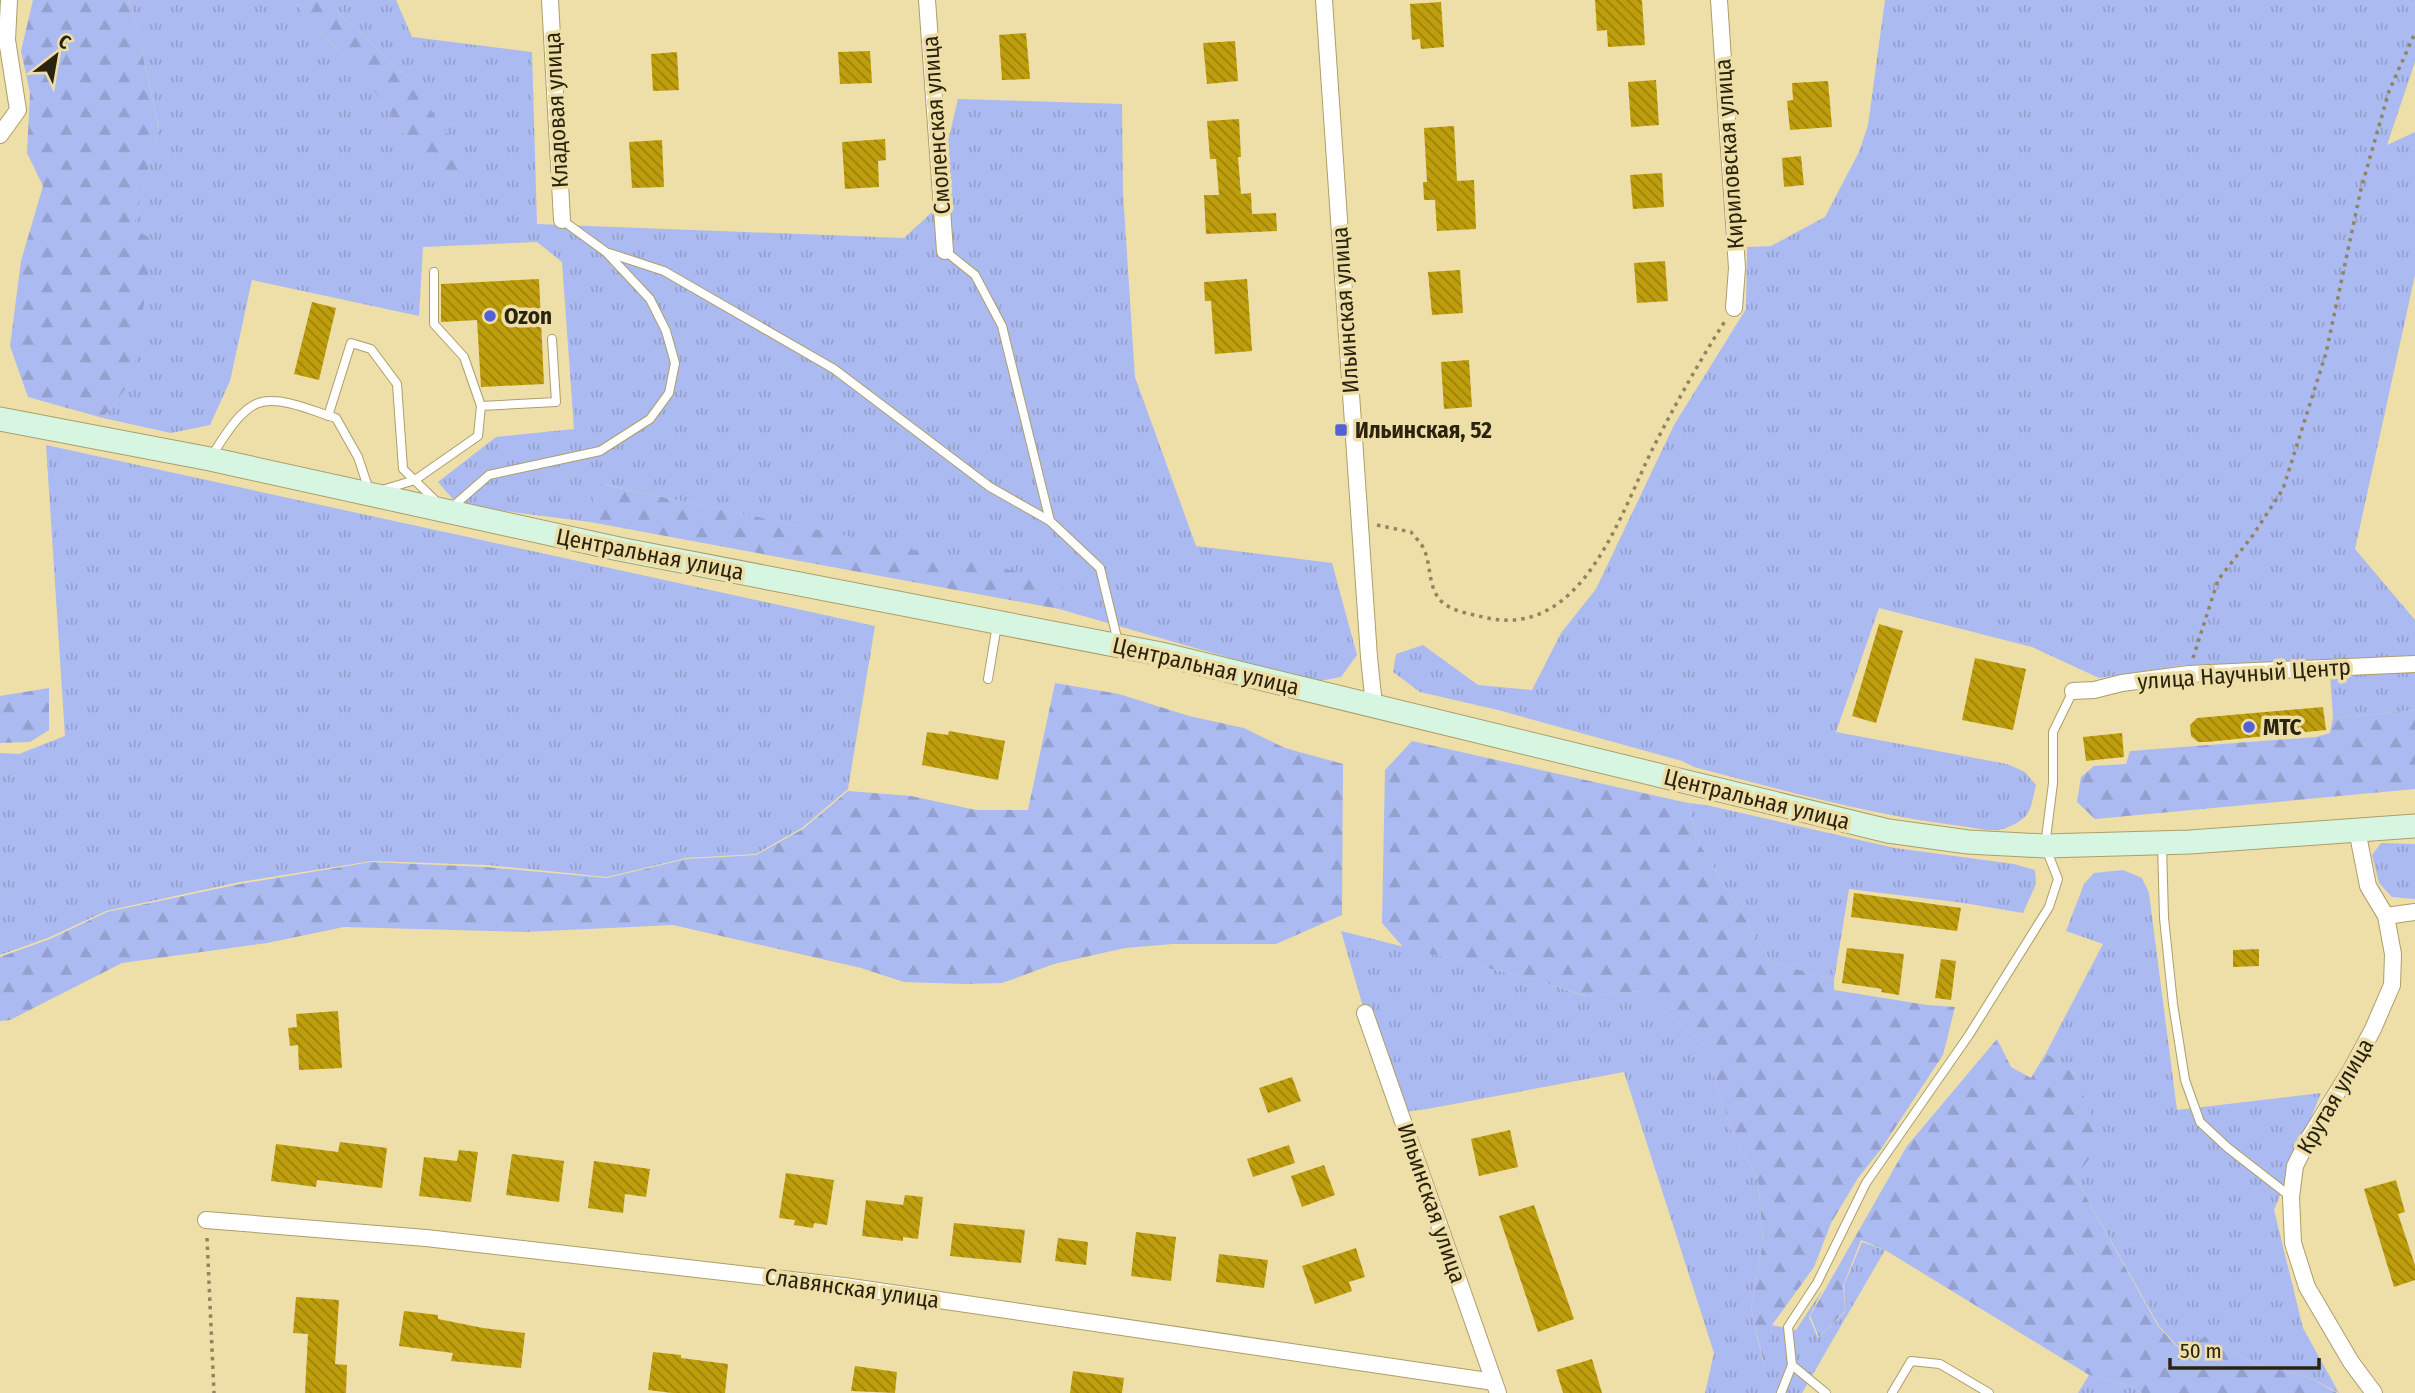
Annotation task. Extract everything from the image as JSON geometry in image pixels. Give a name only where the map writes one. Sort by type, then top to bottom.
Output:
[{"type":"street","points":[[0,135],[18,110],[8,40],[9,0]]},
{"type":"street","name":"Кладовая улица","points":[[550,0],[562,220]]},
{"type":"street","name":"Смоленская улица","points":[[927,0],[945,251]]},
{"type":"street","name":"Ильинская улица","points":[[1324,0],[1374,705]]},
{"type":"street","name":"Кириловская улица","points":[[1719,0],[1737,268],[1734,308]]},
{"type":"street","name":"Центральная улица","points":[[0,419],[210,459],[619,549],[1118,645],[1888,831],[1968,842],[2045,846],[2162,843],[2415,826]]},
{"type":"street","name":"улица Научный Центр","points":[[2073,691],[2189,674],[2415,664]]},
{"type":"street","name":"Крутая улица","points":[[2357,830],[2368,886],[2386,916],[2393,954],[2392,985],[2373,1029],[2295,1166],[2291,1197],[2293,1243],[2307,1286],[2351,1362],[2374,1393]]},
{"type":"street","points":[[2386,916],[2415,912]]},
{"type":"street","name":"Ильинская улица","points":[[1365,1013],[1496,1387]]},
{"type":"street","name":"Славянская улица","points":[[206,1220],[426,1238],[844,1286],[1496,1387]]},
{"type":"lane","points":[[328,416],[351,343],[371,349],[397,384],[403,469],[447,512],[489,475],[600,451],[650,419],[669,393],[675,363],[666,331],[650,299],[606,252],[562,220]]},
{"type":"lane","points":[[945,251],[975,275],[1002,326],[1050,521]]},
{"type":"lane","points":[[606,252],[664,271],[834,369],[989,487],[1050,521],[1100,568],[1118,645]]},
{"type":"lane","points":[[210,459],[238,418],[261,401],[291,404],[336,418],[358,457],[370,494],[415,480],[478,436],[481,407],[464,357],[434,324],[434,272]]},
{"type":"lane","points":[[481,407],[556,402],[552,339]]},
{"type":"lane","points":[[988,679],[998,622]]},
{"type":"lane","points":[[1781,1393],[1792,1365],[1788,1327],[1817,1283],[1866,1183],[1969,1035],[2049,907],[2058,879],[2045,846],[2053,783],[2053,732],[2073,691]]},
{"type":"lane","points":[[2162,843],[2164,918],[2173,1004],[2185,1080],[2200,1122],[2228,1148],[2291,1197]]},
{"type":"lane","points":[[1892,1393],[1910,1361],[1940,1364],[1989,1393]]},
{"type":"lane","points":[[1792,1365],[1826,1393]]},
{"type":"path","points":[[2189,674],[2218,580],[2253,535],[2283,489],[2326,353],[2361,189],[2389,91],[2415,33]]},
{"type":"path","points":[[1360,522],[1411,532],[1423,548],[1432,586],[1443,603],[1460,611],[1490,619],[1522,620],[1548,610],[1580,584],[1605,549],[1677,400],[1734,308]]},
{"type":"path","points":[[206,1220],[214,1393]]},
{"type":"green space","points":[[33,0],[128,0],[159,129],[133,228],[153,240],[133,379],[103,418],[28,397],[10,346],[21,261],[43,186],[27,153],[30,93],[21,51]]},
{"type":"green space","points":[[128,0],[292,0],[373,89],[448,196],[408,78],[325,0],[396,0],[412,37],[532,52],[537,224],[904,238],[931,213],[958,99],[1122,104],[1123,193],[1135,377],[1196,546],[1332,563],[1357,655],[1341,677],[1314,682],[1059,609],[1063,582],[596,483],[590,522],[458,505],[438,482],[496,437],[574,429],[562,262],[537,242],[423,247],[419,316],[252,280],[230,381],[210,425],[171,433],[103,418],[133,379],[133,228],[159,128]]},
{"type":"green space","points":[[292,0],[325,0],[408,78],[461,153],[466,184],[447,196],[373,89]]},
{"type":"green space","points":[[1885,0],[2415,0],[2415,62],[2387,145],[2415,132],[2415,275],[2355,549],[2415,620],[2415,710],[2333,718],[2330,672],[2185,665],[2099,678],[2032,647],[1879,608],[1836,732],[2007,764],[2025,772],[2036,785],[2028,813],[2019,822],[1993,830],[1860,809],[1694,767],[1682,761],[1498,710],[1420,692],[1393,672],[1396,654],[1423,645],[1478,685],[1532,690],[1561,633],[1596,589],[1674,425],[1746,309],[1747,247],[1771,246],[1825,217],[1859,152],[1868,125]]},
{"type":"green space","points":[[46,445],[875,626],[848,789],[802,828],[756,854],[686,858],[607,877],[487,865],[372,861],[240,882],[106,911],[50,937],[0,955],[0,753],[19,754],[65,736]]},
{"type":"green space","points":[[595,483],[1064,581],[1059,609],[590,522]]},
{"type":"green space","points":[[1055,683],[1119,694],[1189,716],[1244,728],[1285,748],[1343,764],[1342,915],[1276,944],[1173,944],[1125,948],[1054,964],[1002,983],[965,984],[904,982],[861,968],[673,925],[524,932],[344,927],[267,943],[122,963],[10,1020],[0,1021],[0,957],[50,939],[107,912],[240,884],[371,862],[486,867],[607,878],[686,859],[756,855],[803,829],[848,791],[911,796],[976,810],[1028,810]]},
{"type":"green space","points":[[49,688],[49,730],[30,742],[0,743],[0,696]]},
{"type":"green space","points":[[2415,710],[2415,789],[2095,819],[2077,802],[2081,777],[2094,766],[2126,764],[2130,751],[2316,737],[2330,733],[2333,718]]},
{"type":"green space","points":[[1412,741],[1688,803],[1696,838],[1771,962],[1834,980],[1834,990],[1955,1007],[1943,1055],[1881,1149],[1858,1178],[1831,1223],[1814,1267],[1772,1325],[1764,1364],[1751,1308],[1763,1241],[1758,1179],[1731,1130],[1705,1046],[1642,991],[1586,996],[1540,981],[1403,947],[1382,923],[1385,770]]},
{"type":"green space","points":[[1688,803],[1895,848],[2014,864],[2035,870],[2036,884],[2023,913],[1849,889],[1834,980],[1771,962],[1696,838]]},
{"type":"green space","points":[[2381,843],[2415,844],[2415,899],[2392,897],[2379,883],[2372,855]]},
{"type":"green space","points":[[2123,870],[2142,878],[2149,893],[2177,1110],[2321,1093],[2274,1210],[2303,1328],[2339,1393],[2308,1377],[2255,1364],[2205,1336],[2184,1353],[2159,1326],[2075,1177],[2082,1094],[2076,1075],[2046,1053],[2103,944],[2066,931],[2084,884],[2094,873]]},
{"type":"green space","points":[[1341,931],[1540,981],[1585,996],[1642,991],[1705,1046],[1731,1130],[1758,1179],[1763,1241],[1751,1308],[1763,1362],[1772,1325],[1796,1330],[1823,1289],[1809,1317],[1818,1338],[1845,1312],[1844,1285],[1862,1242],[1885,1250],[1802,1393],[1705,1393],[1714,1353],[1624,1072],[1394,1113]]},
{"type":"green space","points":[[1997,1039],[2011,1067],[2031,1078],[2046,1053],[2076,1075],[2101,1144],[2075,1177],[2158,1326],[2183,1353],[2205,1336],[2255,1364],[2308,1377],[2337,1393],[2142,1393],[2129,1385],[2089,1375],[1885,1250],[1861,1240],[1843,1286],[1845,1311],[1819,1337],[1810,1316],[1907,1146]]},
{"type":"green space","points":[[2089,1375],[2129,1385],[2142,1393],[2078,1393]]},
{"type":"building","points":[[1595,0],[1642,0],[1645,45],[1608,47],[1607,30],[1597,31]]},
{"type":"building","points":[[1441,2],[1444,47],[1421,49],[1420,39],[1412,40],[1410,4]]},
{"type":"building","points":[[1026,33],[1030,79],[1002,80],[999,35]]},
{"type":"building","points":[[1235,41],[1238,81],[1207,84],[1203,43]]},
{"type":"building","points":[[870,51],[872,83],[840,84],[838,52]]},
{"type":"building","points":[[677,52],[679,90],[653,91],[651,54]]},
{"type":"building","points":[[1656,80],[1659,125],[1631,127],[1628,82]]},
{"type":"building","points":[[1828,81],[1832,127],[1790,130],[1787,101],[1793,100],[1792,83]]},
{"type":"building","points":[[1239,119],[1241,194],[1251,193],[1252,214],[1276,213],[1277,231],[1206,234],[1204,195],[1219,195],[1216,159],[1210,159],[1207,121]]},
{"type":"building","points":[[1454,126],[1457,181],[1474,180],[1476,229],[1437,231],[1435,200],[1424,200],[1423,182],[1427,182],[1424,128]]},
{"type":"building","points":[[885,139],[886,160],[878,161],[879,187],[845,189],[842,142]]},
{"type":"building","points":[[662,140],[664,187],[632,188],[629,142]]},
{"type":"building","points":[[1801,156],[1804,185],[1784,187],[1782,158]]},
{"type":"building","points":[[1662,173],[1664,207],[1633,209],[1630,175]]},
{"type":"building","points":[[1665,261],[1668,301],[1637,303],[1634,263]]},
{"type":"building","points":[[1460,270],[1463,313],[1432,315],[1428,272]]},
{"type":"building","points":[[539,279],[544,384],[481,387],[477,320],[441,322],[441,284]]},
{"type":"building","points":[[1247,279],[1252,351],[1215,354],[1211,301],[1205,301],[1204,282]]},
{"type":"building","points":[[312,302],[336,308],[319,380],[294,374]]},
{"type":"building","points":[[1469,360],[1472,407],[1444,409],[1441,362]]},
{"type":"building","points":[[1879,624],[1903,631],[1876,723],[1852,716]]},
{"type":"building","points":[[1975,658],[2026,669],[2013,730],[1962,720]]},
{"type":"building","points":[[2323,707],[2326,730],[2207,742],[2198,742],[2191,736],[2190,725],[2197,718]]},
{"type":"building","points":[[949,731],[1005,741],[998,780],[922,765],[927,732],[948,735]]},
{"type":"building","points":[[2122,733],[2124,757],[2086,761],[2083,737]]},
{"type":"building","points":[[1854,893],[1961,908],[1957,931],[1851,917]]},
{"type":"building","points":[[1847,948],[1904,954],[1899,995],[1881,992],[1882,989],[1842,983]]},
{"type":"building","points":[[2259,949],[2259,966],[2233,967],[2233,950]]},
{"type":"building","points":[[1941,959],[1956,961],[1951,1000],[1935,998]]},
{"type":"building","points":[[338,1011],[342,1068],[299,1070],[298,1045],[290,1046],[288,1028],[297,1027],[296,1014]]},
{"type":"building","points":[[1292,1077],[1301,1101],[1268,1113],[1259,1088]]},
{"type":"building","points":[[1510,1130],[1518,1167],[1479,1176],[1471,1139]]},
{"type":"building","points":[[340,1142],[387,1148],[382,1188],[317,1180],[316,1187],[271,1181],[276,1144],[338,1152]]},
{"type":"building","points":[[1289,1145],[1295,1163],[1253,1177],[1247,1159]]},
{"type":"building","points":[[459,1150],[478,1152],[471,1202],[419,1196],[424,1157],[457,1161]]},
{"type":"building","points":[[512,1154],[564,1161],[559,1202],[506,1195]]},
{"type":"building","points":[[594,1161],[650,1169],[646,1197],[625,1194],[623,1213],[588,1208]]},
{"type":"building","points":[[1324,1165],[1335,1195],[1302,1207],[1291,1176]]},
{"type":"building","points":[[786,1173],[834,1180],[827,1225],[814,1223],[813,1228],[794,1225],[795,1220],[779,1218]]},
{"type":"building","points":[[2396,1180],[2405,1212],[2398,1214],[2415,1265],[2415,1280],[2394,1287],[2364,1189]]},
{"type":"building","points":[[905,1195],[923,1197],[918,1239],[903,1237],[903,1241],[862,1236],[866,1200],[903,1205]]},
{"type":"building","points":[[1534,1205],[1574,1319],[1538,1332],[1499,1216]]},
{"type":"building","points":[[954,1223],[1025,1230],[1021,1263],[950,1256]]},
{"type":"building","points":[[1136,1232],[1176,1237],[1171,1281],[1131,1276]]},
{"type":"building","points":[[1058,1238],[1088,1242],[1086,1265],[1055,1261]]},
{"type":"building","points":[[1356,1248],[1365,1277],[1349,1282],[1352,1291],[1315,1304],[1302,1266]]},
{"type":"building","points":[[1219,1254],[1268,1260],[1264,1288],[1216,1282]]},
{"type":"building","points":[[296,1297],[339,1300],[335,1364],[347,1365],[346,1393],[305,1393],[308,1334],[293,1333]]},
{"type":"building","points":[[404,1311],[438,1315],[438,1319],[483,1328],[525,1333],[521,1368],[451,1361],[453,1353],[399,1346]]},
{"type":"building","points":[[653,1352],[728,1364],[725,1393],[648,1390]]},
{"type":"building","points":[[1592,1359],[1602,1393],[1563,1393],[1556,1370]]},
{"type":"building","points":[[855,1366],[897,1372],[895,1393],[851,1391]]},
{"type":"building","points":[[1073,1371],[1124,1378],[1122,1393],[1070,1393]]},
{"type":"place","name":"Ozon","points":[[490,316]]},
{"type":"place","name":"Ильинская, 52","points":[[1341,430]]},
{"type":"place","name":"МТС","points":[[2249,727]]}]
